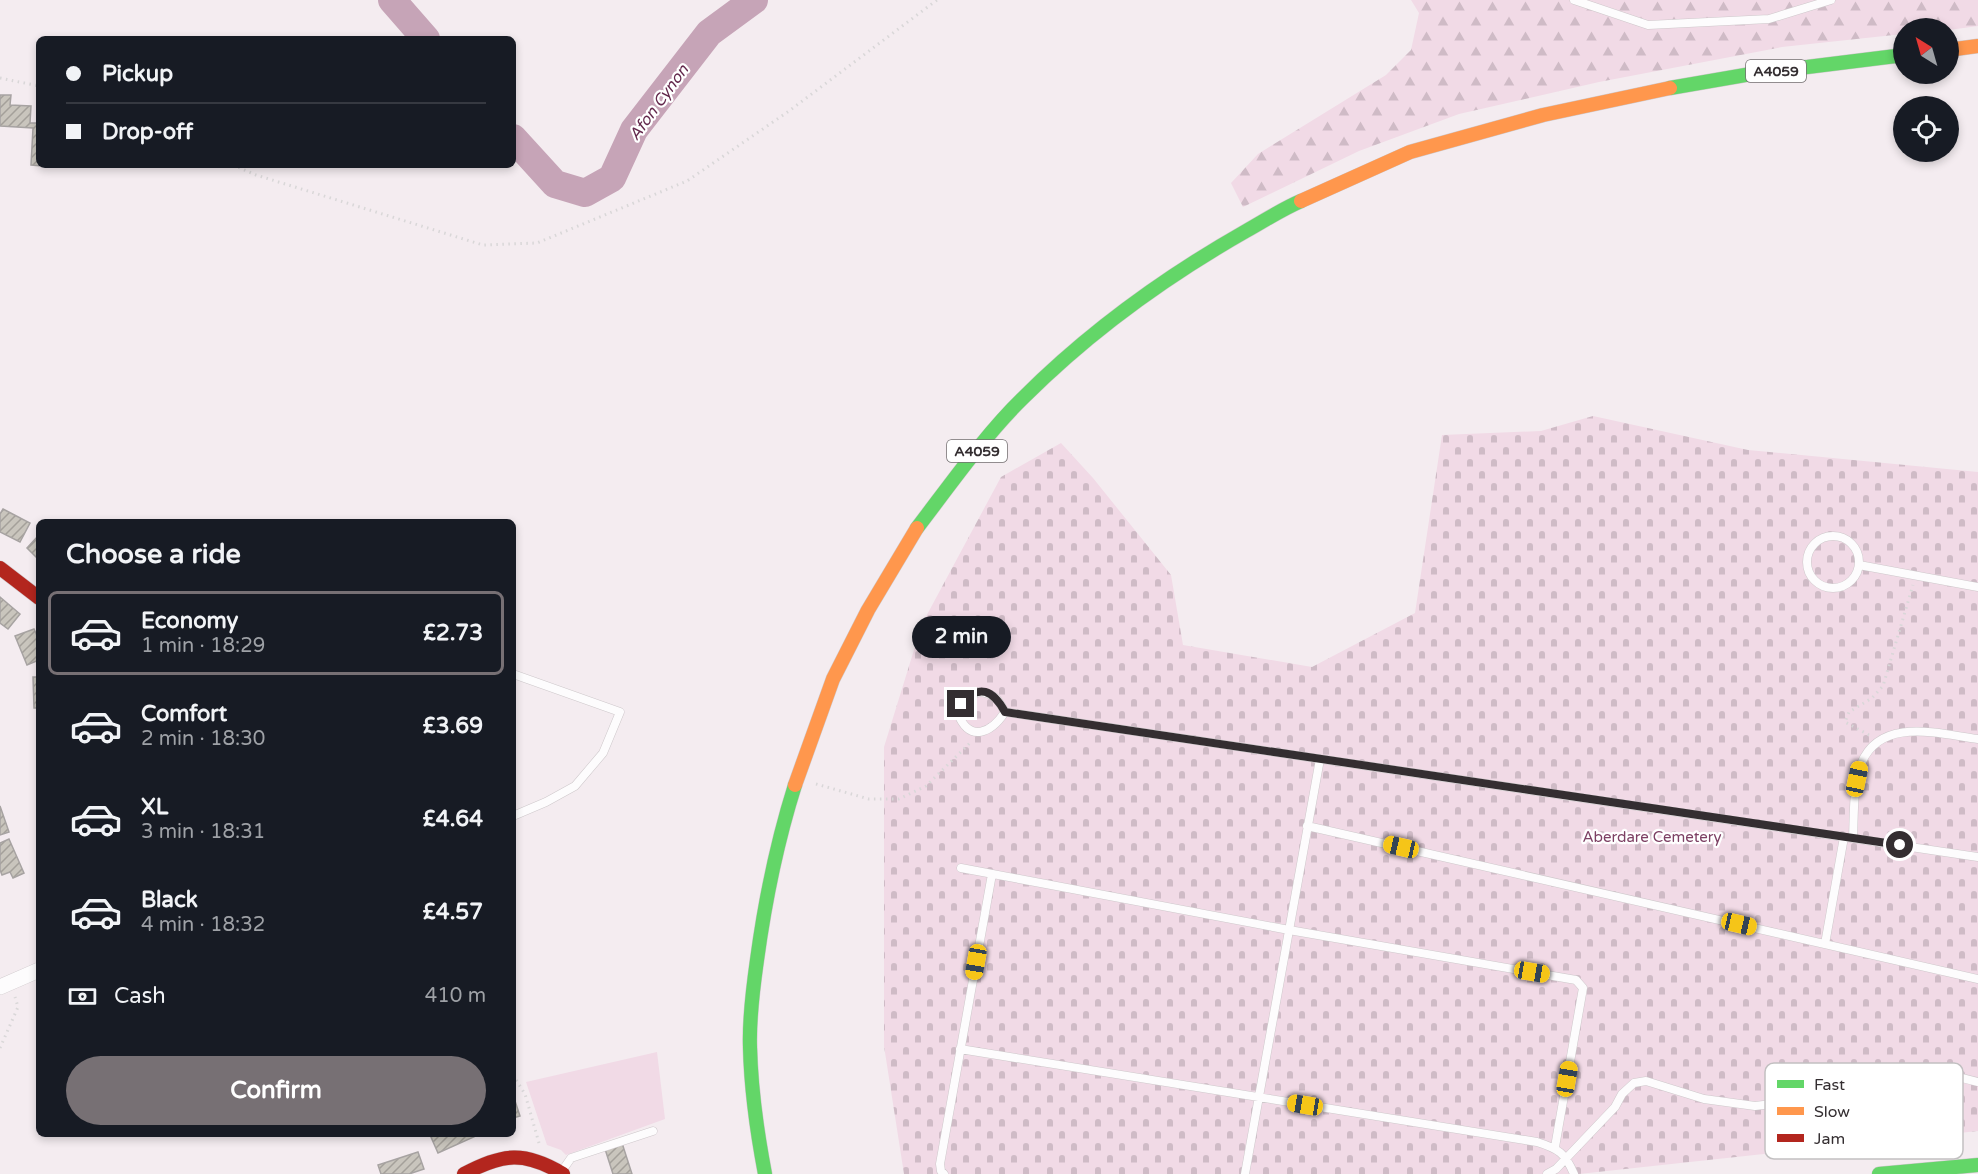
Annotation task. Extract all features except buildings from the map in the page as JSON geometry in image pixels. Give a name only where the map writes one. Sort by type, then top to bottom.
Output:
[{"type":"main road","points":[[1959,49],[1978,46]]},
{"type":"main road","name":"A4059","points":[[765,1174],[756,1125],[750,1045],[754,984],[764,908],[786,813],[797,778],[833,679],[868,610],[913,533],[963,468],[1022,399],[1078,347],[1144,295],[1223,244],[1296,203],[1410,152],[1543,115],[1649,91],[1751,74],[1893,56]]},
{"type":"main road","points":[[0,568],[36,596]]},
{"type":"main road","points":[[464,1174],[484,1162],[514,1155],[545,1162],[562,1173]]},
{"type":"main road","points":[[1879,1174],[1978,1165]]},
{"type":"street","points":[[4,981],[36,971]]},
{"type":"lane","points":[[1574,0],[1648,25],[1769,19],[1832,0]]},
{"type":"lane","points":[[1835,535],[1843,537],[1856,548],[1859,565],[1852,580],[1844,585],[1827,587],[1813,578],[1807,561],[1813,545],[1827,536],[1835,535]]},
{"type":"lane","points":[[1859,565],[1978,587]]},
{"type":"lane","points":[[516,675],[620,712],[603,753],[575,786],[516,815]]},
{"type":"lane","points":[[979,692],[989,693],[998,699],[1005,712],[996,725],[980,732],[970,730],[962,724],[958,714],[967,696],[979,692]]},
{"type":"lane","points":[[1005,712],[1978,857]]},
{"type":"lane","points":[[1853,838],[1860,764],[1878,740],[1892,733],[1914,731],[1978,739]]},
{"type":"lane","points":[[1245,1174],[1320,759]]},
{"type":"lane","points":[[1307,826],[1978,979]]},
{"type":"lane","points":[[1825,944],[1844,837]]},
{"type":"lane","points":[[961,867],[1289,930],[1576,980],[1583,987],[1555,1148]]},
{"type":"lane","points":[[944,1174],[940,1171],[940,1164],[992,874]]},
{"type":"lane","points":[[960,1049],[1537,1142],[1555,1148],[1567,1158],[1574,1174]]},
{"type":"lane","points":[[1963,1078],[1978,1082]]},
{"type":"lane","points":[[1547,1174],[1567,1158],[1615,1107],[1622,1094],[1634,1083],[1646,1081],[1704,1099],[1755,1106],[1765,1105]]},
{"type":"lane","points":[[562,1173],[571,1158],[653,1131]]},
{"type":"path","points":[[239,168],[256,176],[483,245],[537,243],[687,181],[789,111],[937,0]]},
{"type":"path","points":[[0,78],[36,85]]},
{"type":"path","points":[[1878,740],[1845,722],[1849,712],[1872,698],[1883,686],[1916,575]]},
{"type":"path","points":[[797,778],[869,799],[899,799],[926,786],[980,732]]},
{"type":"path","points":[[0,1048],[18,1007],[4,981]]},
{"type":"path","points":[[516,1080],[525,1094],[545,1162]]},
{"type":"green space","points":[[1411,0],[1978,0],[1978,26],[1959,29],[1959,18],[1893,18],[1893,35],[1782,47],[1599,82],[1459,114],[1359,151],[1243,207],[1231,183],[1258,154],[1386,75],[1411,50],[1419,13]]},
{"type":"green space","name":"Aberdare Cemetery","points":[[1593,416],[1748,450],[1978,472],[1978,1131],[1963,1133],[1963,1063],[1765,1063],[1765,1154],[1579,1174],[904,1174],[884,1046],[884,747],[922,624],[1001,477],[1061,443],[1093,478],[1171,575],[1183,645],[1312,667],[1415,613],[1442,435],[1541,431]]},
{"type":"green space","points":[[657,1052],[665,1119],[566,1155],[561,1150],[547,1145],[526,1082]]},
{"type":"waterway","name":"Afon Cynon","points":[[392,0],[423,36]]},
{"type":"waterway","name":"Afon Cynon","points":[[516,141],[555,184],[585,193],[612,178],[634,130],[709,33],[754,0]]},
{"type":"traffic: fast","points":[[1670,88],[1751,74],[1893,56]]},
{"type":"traffic: fast","points":[[917,528],[995,428],[1048,374],[1101,328],[1186,267],[1301,201]]},
{"type":"traffic: fast","points":[[765,1174],[752,1079],[751,1014],[768,894],[777,850],[795,785]]},
{"type":"traffic: fast","points":[[1879,1174],[1978,1165]]},
{"type":"traffic: slow","points":[[1959,49],[1978,46]]},
{"type":"traffic: slow","points":[[1301,201],[1410,152],[1543,115],[1670,88]]},
{"type":"traffic: slow","points":[[795,785],[833,679],[868,610],[917,528]]},
{"type":"traffic: jam","points":[[0,568],[36,596]]},
{"type":"traffic: jam","points":[[464,1174],[491,1162],[514,1158],[537,1161],[563,1174]]},
{"type":"route","points":[[961,704],[967,696],[979,692],[989,693],[998,699],[1005,712],[1900,845]]}]
